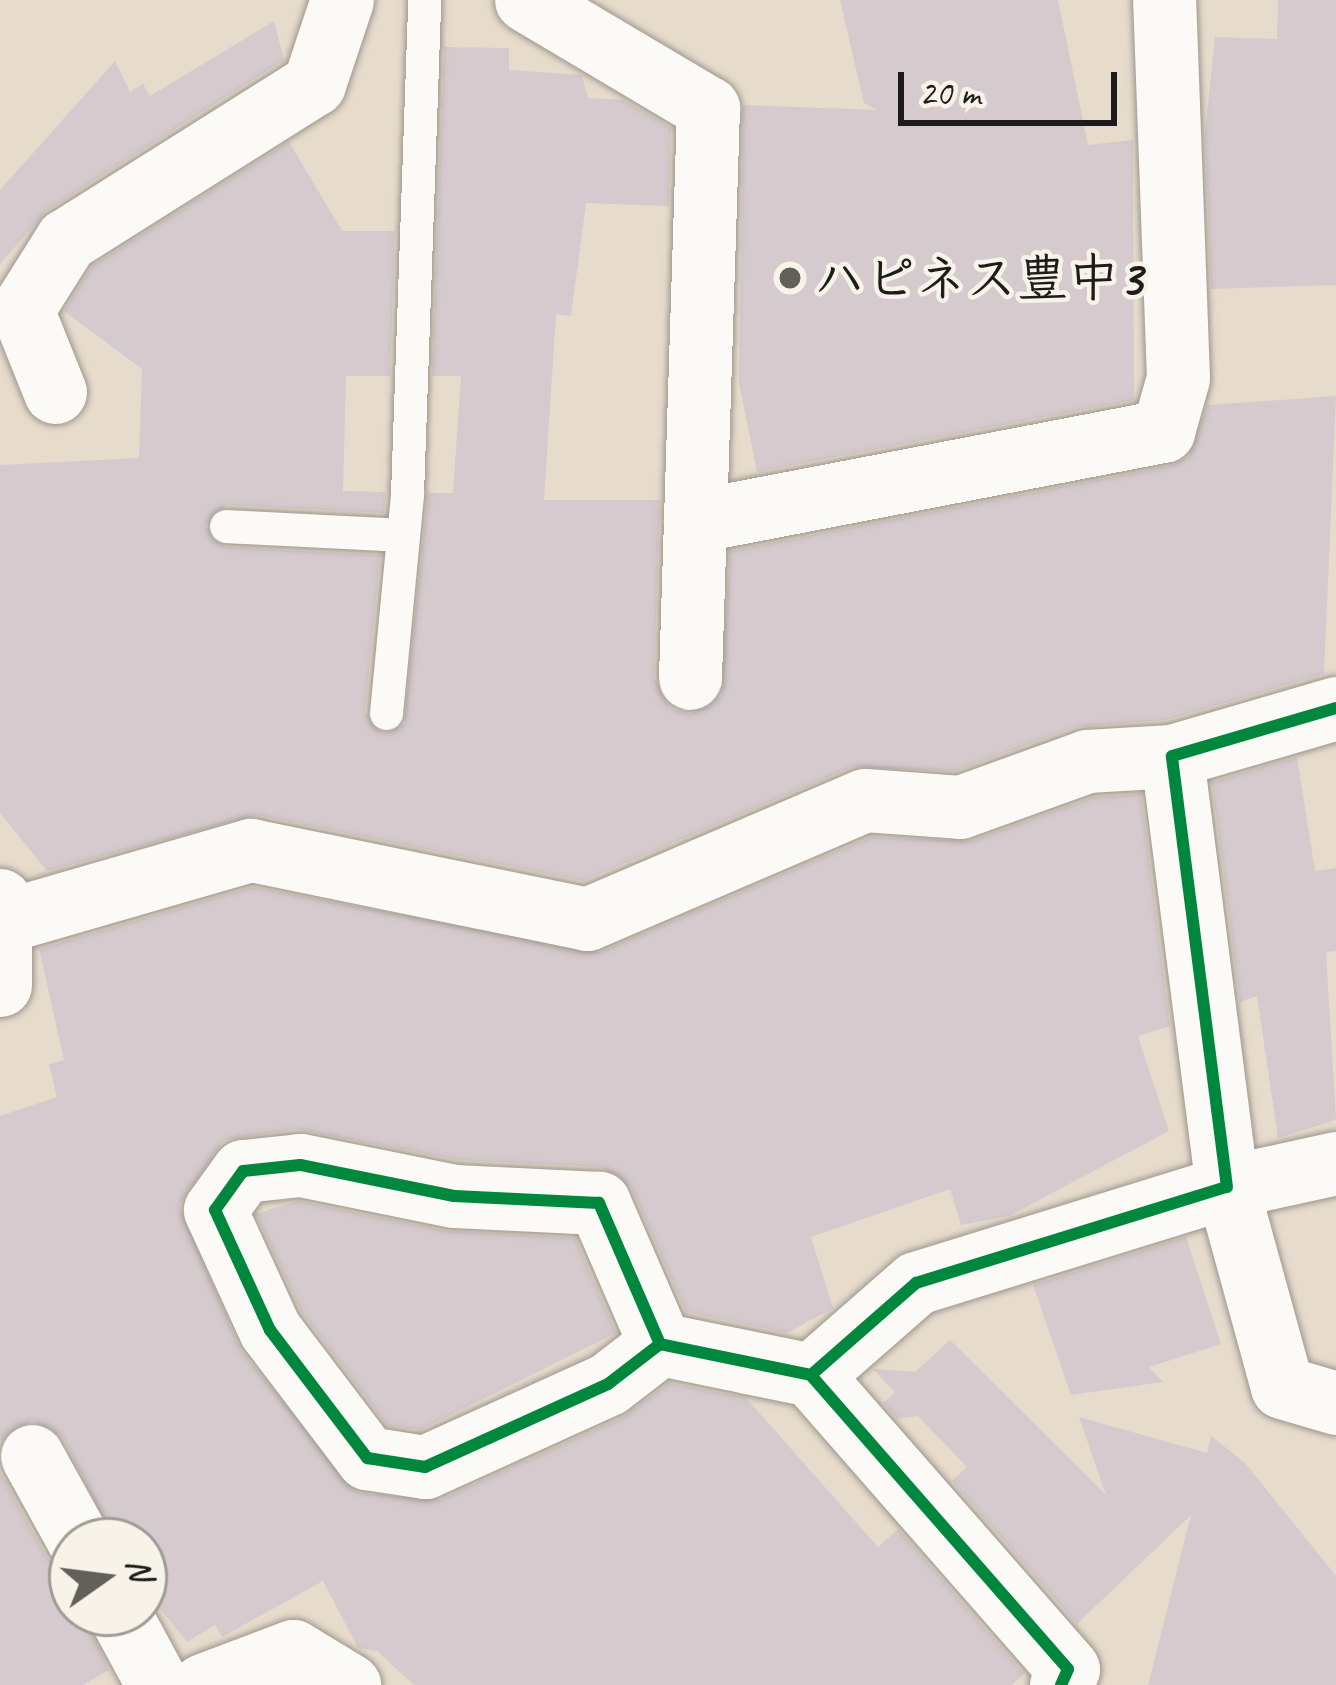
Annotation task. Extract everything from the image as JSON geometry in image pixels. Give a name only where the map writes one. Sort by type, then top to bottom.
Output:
[{"type":"street","points":[[55,392],[22,310],[66,240],[314,84],[342,0]]},
{"type":"street","points":[[526,0],[708,108],[690,678]]},
{"type":"street","points":[[695,521],[1163,431],[1178,378],[1163,0]]},
{"type":"street","points":[[0,985],[4,910],[251,850],[587,919],[865,800],[960,807],[1087,761],[1172,756],[1336,708]]},
{"type":"street","points":[[1172,756],[1227,1186],[1282,1388],[1336,1403]]},
{"type":"street","points":[[812,1375],[916,1282],[1227,1186],[1336,1163]]},
{"type":"street","points":[[660,1344],[599,1203],[454,1196],[300,1165],[243,1171],[215,1210],[270,1330],[367,1458],[425,1467],[608,1384],[660,1344],[812,1375],[1068,1669],[1060,1685]]},
{"type":"street","points":[[32,1456],[66,1517]]},
{"type":"street","points":[[131,1637],[158,1685]]},
{"type":"street","points":[[203,1685],[293,1652],[349,1685]]},
{"type":"lane","points":[[386,713],[403,535],[424,0]]},
{"type":"lane","points":[[226,526],[403,535]]},
{"type":"building","points":[[840,0],[1058,0],[1088,145],[1133,140],[1134,400],[757,472],[739,383],[743,105],[877,110],[864,103]]},
{"type":"building","points":[[1278,0],[1336,0],[1336,285],[1211,289],[1205,132],[1215,37],[1277,39]]},
{"type":"building","points":[[274,21],[284,60],[47,210],[0,264],[0,190],[115,61],[130,92],[143,84],[150,96]]},
{"type":"building","points":[[444,47],[509,48],[509,70],[582,75],[588,98],[624,100],[671,128],[669,206],[586,203],[571,316],[556,314],[544,500],[660,500],[654,677],[670,708],[690,714],[721,696],[730,551],[1170,466],[1188,457],[1208,405],[1336,396],[1324,674],[1166,720],[1075,727],[955,771],[852,767],[583,881],[257,815],[47,871],[0,813],[0,465],[139,458],[142,369],[64,311],[92,266],[289,142],[342,231],[395,231],[390,376],[346,376],[343,491],[386,492],[384,513],[227,505],[205,526],[225,547],[380,555],[365,712],[383,734],[404,724],[428,493],[453,493],[461,376],[432,376]]},
{"type":"building","points":[[1297,757],[1315,871],[1336,868],[1336,951],[1326,952],[1336,1120],[1278,1138],[1257,996],[1240,1002],[1212,782]]},
{"type":"building","points":[[1141,794],[1170,1026],[1138,1036],[1169,1131],[1009,1216],[961,1225],[950,1189],[811,1237],[833,1308],[787,1333],[686,1312],[632,1189],[602,1167],[458,1160],[296,1129],[224,1140],[179,1205],[241,1351],[360,1493],[440,1500],[623,1417],[669,1383],[746,1398],[878,1547],[898,1529],[1024,1674],[1012,1685],[414,1685],[377,1651],[358,1648],[323,1581],[222,1637],[215,1625],[187,1642],[168,1619],[168,1517],[103,1517],[63,1438],[32,1420],[0,1441],[0,1116],[57,1097],[49,1064],[64,1060],[39,949],[252,887],[600,952],[871,837],[971,841],[1094,797]]},
{"type":"building","points":[[298,1201],[447,1231],[575,1238],[616,1333],[420,1430],[387,1425],[301,1311],[256,1214]]},
{"type":"building","points":[[1186,1237],[1221,1344],[1149,1367],[1163,1382],[1071,1395],[1033,1285]]},
{"type":"building","points":[[950,1340],[1106,1495],[1079,1417],[1207,1453],[1211,1436],[1245,1463],[1336,1576],[1336,1685],[1148,1685],[1191,1515],[1077,1624],[952,1481],[967,1467],[918,1416],[897,1419],[883,1403],[895,1392],[873,1369],[915,1372]]},
{"type":"building","points":[[0,1472],[48,1559],[48,1637],[94,1637],[109,1670],[83,1685],[0,1685]]},
{"type":"cycle path","points":[[1061,1685],[1068,1669],[811,1375],[916,1283],[1227,1187],[1172,756],[1336,708]]},
{"type":"cycle path","points":[[660,1344],[599,1203],[454,1196],[300,1165],[243,1171],[215,1210],[270,1330],[367,1458],[425,1467],[608,1384],[660,1344],[811,1375]]},
{"type":"place","name":"ハピネス豊中3","points":[[790,278]]}]
